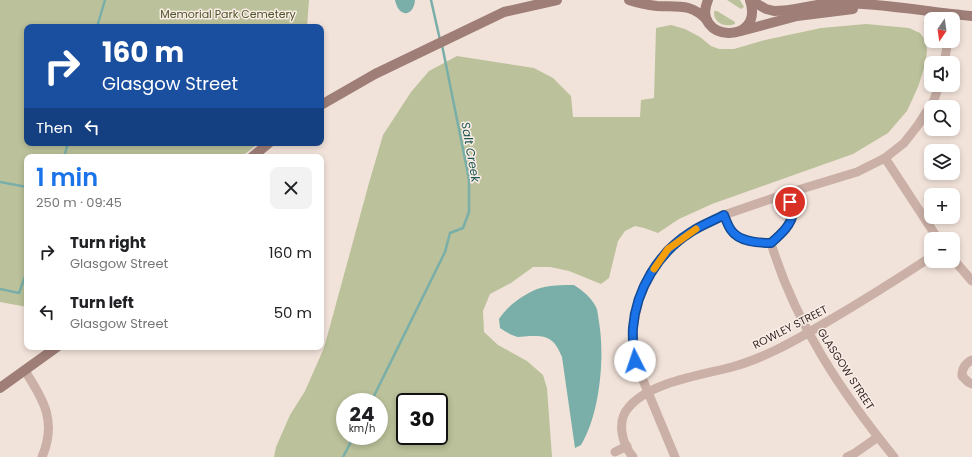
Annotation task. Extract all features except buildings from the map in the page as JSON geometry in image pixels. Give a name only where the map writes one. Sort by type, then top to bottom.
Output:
[{"type":"main road","points":[[324,104],[375,74],[504,12],[557,0]]},
{"type":"main road","points":[[629,0],[651,5],[687,7],[698,12],[713,28],[720,32],[732,34],[784,18],[885,6]]},
{"type":"main road","points":[[707,20],[705,10],[708,0]]},
{"type":"main road","points":[[741,31],[748,24],[752,16],[750,0]]},
{"type":"main road","points":[[750,0],[766,9],[774,11],[827,3],[849,3],[885,6],[924,12]]},
{"type":"main road","points":[[960,17],[972,16]]},
{"type":"main road","points":[[256,154],[265,146]]},
{"type":"main road","points":[[0,388],[25,372],[53,350]]},
{"type":"street","points":[[675,457],[635,361],[633,347],[633,327],[639,299],[650,274],[668,249],[691,232],[724,215],[788,193],[857,172],[885,158],[904,144],[934,100],[937,92]]},
{"type":"street","points":[[885,158],[933,232]]},
{"type":"street","points":[[724,215],[731,230],[742,238],[757,243],[771,243],[783,232],[790,222],[793,212],[788,193]]},
{"type":"street","name":"GLASGOW STREET","points":[[771,243],[788,289],[808,333],[827,366],[894,457]]},
{"type":"street","name":"ROWLEY STREET","points":[[633,457],[627,446],[622,431],[622,423],[628,407],[648,393],[687,377],[733,367],[766,355],[874,295],[924,262]]},
{"type":"street","points":[[960,267],[972,281]]},
{"type":"street","points":[[972,360],[963,368],[962,376],[972,384]]},
{"type":"street","points":[[25,372],[39,393],[46,410],[49,428],[46,447],[42,457]]},
{"type":"street","points":[[847,457],[855,454],[878,437]]},
{"type":"street","points":[[615,452],[627,446]]},
{"type":"green space","name":"Memorial Park Cemetery","points":[[0,0],[309,0],[307,24],[24,24],[24,146],[255,146],[245,154],[24,154],[24,306],[0,302]]},
{"type":"green space","points":[[727,0],[740,0],[744,7],[741,9]]},
{"type":"green space","points":[[714,11],[717,11],[735,22],[735,24],[720,24],[715,19]]},
{"type":"green space","points":[[866,24],[909,28],[920,33],[924,38],[924,48],[927,48],[927,51],[926,56],[924,56],[924,68],[918,87],[907,111],[888,133],[853,154],[712,204],[679,219],[658,233],[635,226],[625,231],[618,241],[609,278],[601,284],[569,271],[550,267],[533,267],[511,283],[490,294],[483,311],[484,332],[498,345],[527,361],[543,375],[547,388],[552,457],[274,457],[276,447],[290,415],[305,391],[324,350],[383,135],[411,92],[429,71],[457,56],[534,68],[553,78],[571,96],[573,117],[640,117],[641,100],[654,98],[656,28],[671,25],[685,29],[700,37],[711,46],[719,49],[734,49],[765,40],[821,28]]},
{"type":"water","points":[[395,0],[415,0],[412,9],[409,12],[403,13],[397,6]]},
{"type":"water","points":[[560,285],[574,285],[584,292],[594,303],[597,309],[601,336],[601,368],[597,402],[593,418],[581,445],[575,448],[562,357],[557,346],[542,336],[518,337],[511,334],[500,328],[499,319],[502,314],[516,301],[537,289]]},
{"type":"waterway","points":[[98,24],[105,0]]},
{"type":"waterway","name":"Salt Creek","points":[[431,0],[440,40]]},
{"type":"waterway","name":"Salt Creek","points":[[375,393],[445,252],[450,233],[463,228],[469,212],[469,179],[442,45]]},
{"type":"waterway","points":[[65,154],[67,146]]},
{"type":"waterway","points":[[0,182],[24,186]]},
{"type":"waterway","points":[[0,289],[19,293],[24,279]]},
{"type":"waterway","name":"Salt Creek","points":[[343,457],[349,445]]},
{"type":"slow traffic","points":[[654,269],[668,249],[696,229]]},
{"type":"route","points":[[635,361],[633,327],[639,299],[650,274],[668,249],[691,232],[724,215],[731,230],[742,238],[757,243],[771,243],[783,232],[790,222],[793,212],[790,202]]}]
